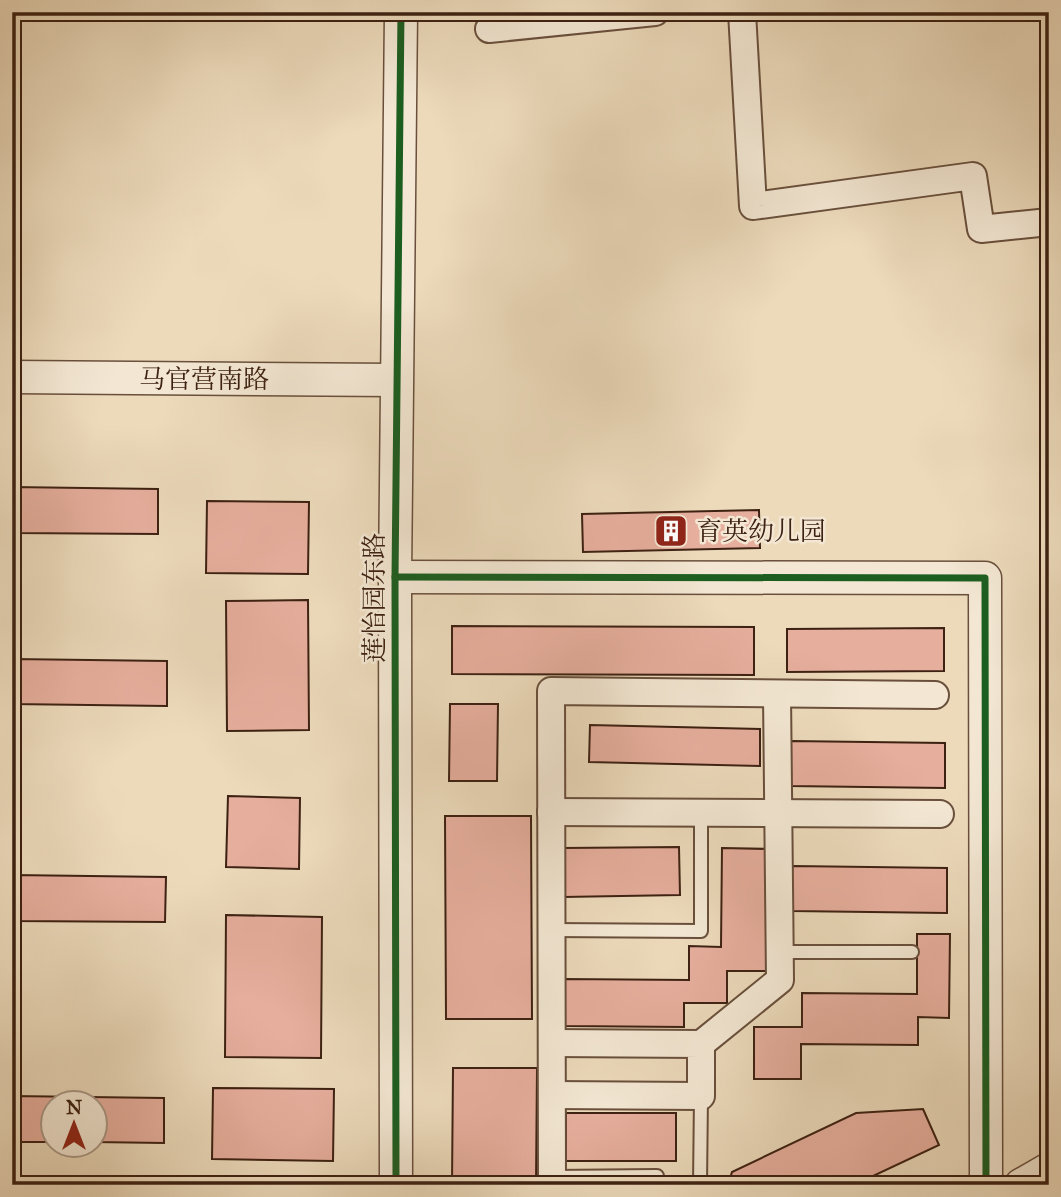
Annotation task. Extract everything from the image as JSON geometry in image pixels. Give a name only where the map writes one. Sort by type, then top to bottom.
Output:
[{"type":"street","name":"莲怡园东路","points":[[396,1185],[395,576],[401,12]]},
{"type":"street","points":[[489,29],[655,12]]},
{"type":"street","points":[[742,12],[752,206],[973,176],[981,229],[1049,222]]},
{"type":"street","name":"马官营南路","points":[[12,377],[397,380]]},
{"type":"street","points":[[395,576],[985,578],[986,1185]]},
{"type":"street","points":[[552,1181],[551,691],[935,695]]},
{"type":"street","points":[[552,1043],[701,1044],[780,980],[777,694]]},
{"type":"street","points":[[551,812],[940,814]]},
{"type":"street","points":[[552,1095],[701,1096],[701,1044]]},
{"type":"street","points":[[1021,1185],[1049,1169]]},
{"type":"lane","points":[[551,930],[701,931],[701,813]]},
{"type":"lane","points":[[780,952],[912,952]]},
{"type":"lane","points":[[700,1185],[701,1096]]},
{"type":"lane","points":[[552,1181],[657,1176],[657,1185]]},
{"type":"building","points":[[12,487],[158,489],[158,534],[12,533]]},
{"type":"building","points":[[207,501],[309,502],[308,574],[206,573]]},
{"type":"building","name":"育英幼儿园","points":[[759,510],[760,548],[583,552],[582,514]]},
{"type":"building","points":[[308,600],[309,730],[227,731],[226,601]]},
{"type":"building","points":[[452,626],[754,627],[754,675],[452,674]]},
{"type":"building","points":[[944,628],[944,671],[787,672],[787,629]]},
{"type":"building","points":[[12,659],[167,661],[167,706],[12,704]]},
{"type":"building","points":[[450,704],[498,704],[497,781],[449,781]]},
{"type":"building","points":[[590,725],[760,729],[760,766],[589,762]]},
{"type":"building","points":[[790,741],[945,743],[945,788],[789,786]]},
{"type":"building","points":[[228,796],[300,798],[299,869],[226,867]]},
{"type":"building","points":[[445,816],[531,816],[532,1019],[446,1019]]},
{"type":"building","points":[[679,847],[680,895],[563,897],[563,848]]},
{"type":"building","points":[[722,848],[770,849],[769,971],[727,971],[727,1003],[684,1003],[684,1027],[563,1026],[563,979],[689,980],[689,946],[721,947]]},
{"type":"building","points":[[792,866],[947,868],[947,913],[792,911]]},
{"type":"building","points":[[12,875],[166,877],[165,922],[12,921]]},
{"type":"building","points":[[226,915],[322,917],[321,1058],[225,1057]]},
{"type":"building","points":[[917,934],[950,934],[949,1018],[918,1017],[918,1045],[801,1044],[801,1079],[754,1079],[754,1027],[802,1027],[802,993],[917,994]]},
{"type":"building","points":[[453,1068],[537,1068],[536,1185],[452,1185]]},
{"type":"building","points":[[213,1088],[334,1089],[333,1161],[212,1159]]},
{"type":"building","points":[[12,1096],[38,1096],[38,1142],[12,1142]]},
{"type":"building","points":[[108,1097],[164,1098],[164,1143],[108,1142]]},
{"type":"building","points":[[923,1109],[939,1145],[854,1185],[728,1185],[732,1172],[856,1113]]},
{"type":"building","points":[[566,1113],[676,1113],[676,1161],[566,1161]]},
{"type":"cycle path","points":[[396,1185],[395,577],[401,12]]},
{"type":"cycle path","points":[[395,577],[985,578],[986,1185]]},
{"type":"place","name":"育英幼儿园","points":[[671,531]]}]
